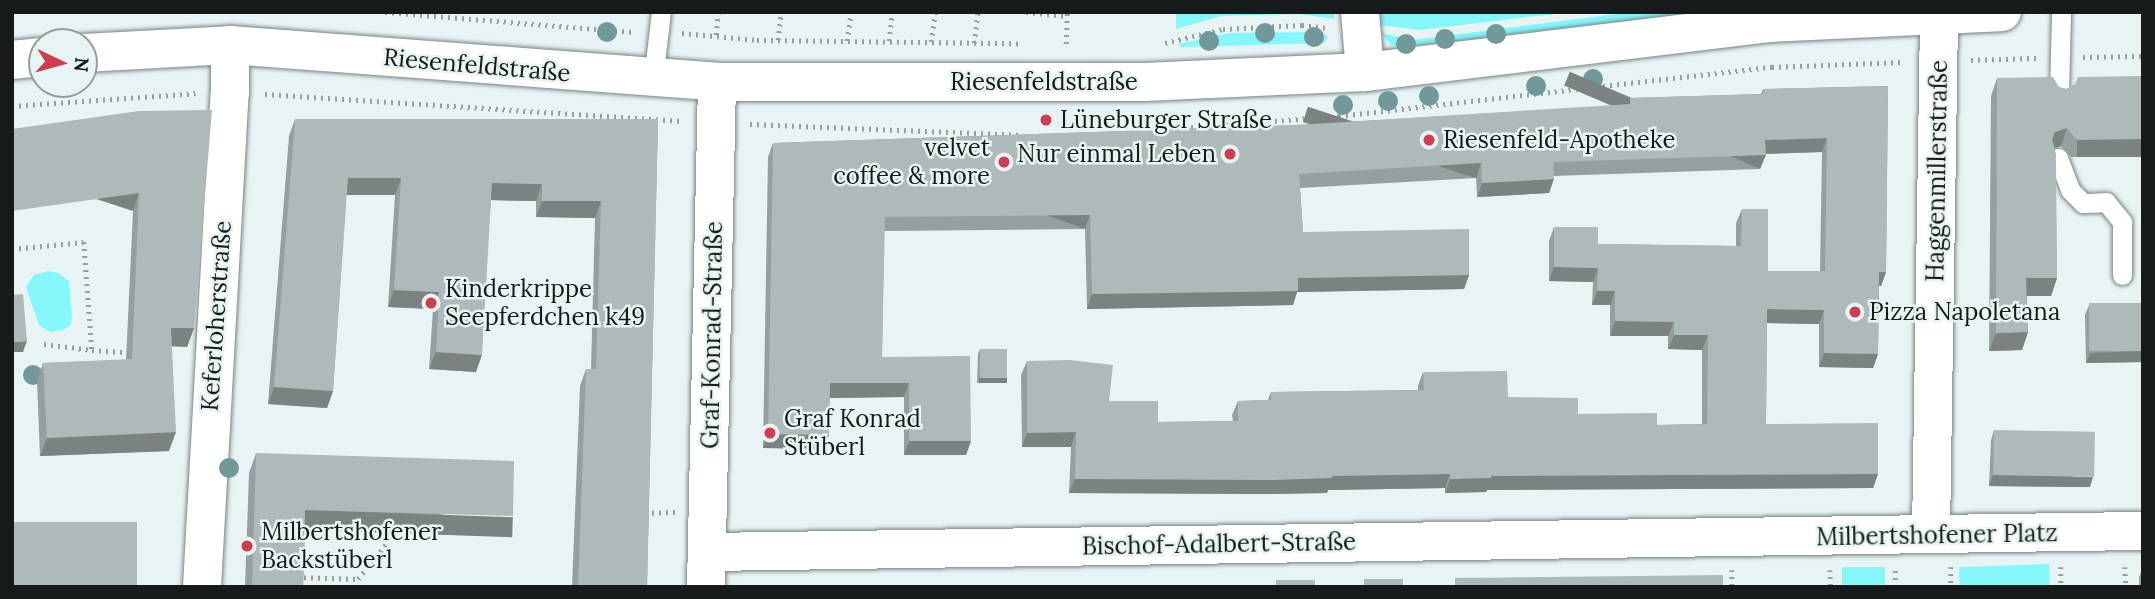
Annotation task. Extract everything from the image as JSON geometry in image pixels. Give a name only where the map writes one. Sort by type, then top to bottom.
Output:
[{"type":"street","points":[[1360,12],[1365,72]]},
{"type":"street","name":"Riesenfeldstraße","points":[[98,52],[230,45],[717,82],[1145,82],[1365,72],[1770,18],[1939,17],[2002,12]]},
{"type":"street","name":"Haggenmillerstraße","points":[[1931,534],[1939,17]]},
{"type":"street","name":"Keferloherstraße","points":[[202,587],[230,93],[230,45]]},
{"type":"street","name":"Graf-Konrad-Straße","points":[[707,569],[717,82]]},
{"type":"street","name":"Milbertshofener Platz","points":[[1731,536],[2143,531]]},
{"type":"street","name":"Bischof-Adalbert-Straße","points":[[707,569],[1731,536]]},
{"type":"lane","points":[[653,79],[661,12]]},
{"type":"lane","points":[[2059,95],[2061,12]]},
{"type":"lane","points":[[2058,158],[2070,190],[2083,204],[2106,202],[2122,222],[2122,275]]},
{"type":"path","points":[[385,12],[778,40],[1027,43]]},
{"type":"path","points":[[716,35],[718,12]]},
{"type":"path","points":[[778,40],[781,12]]},
{"type":"path","points":[[846,41],[850,12]]},
{"type":"path","points":[[889,41],[892,12]]},
{"type":"path","points":[[931,42],[935,12]]},
{"type":"path","points":[[974,43],[978,12]]},
{"type":"path","points":[[1026,12],[1067,14],[1066,44]]},
{"type":"path","points":[[1053,44],[1076,44]]},
{"type":"path","points":[[1156,44],[1163,44]]},
{"type":"path","points":[[12,106],[230,93]]},
{"type":"path","points":[[12,249],[84,242],[92,350]]},
{"type":"path","points":[[44,344],[133,354]]},
{"type":"path","points":[[644,513],[679,512]]},
{"type":"path","points":[[296,577],[358,579],[387,543]]},
{"type":"shaded area","points":[[1176,12],[1334,12],[1334,19],[1299,14],[1221,16],[1176,29]]},
{"type":"shaded area","points":[[1378,12],[1571,12],[1420,30],[1378,25]]},
{"type":"shaded area","points":[[1631,12],[1725,12],[1413,46],[1391,45],[1381,33],[1413,40]]},
{"type":"shaded area","points":[[1321,32],[1328,37],[1324,43],[1180,47],[1178,44],[1229,33]]},
{"type":"shaded area","points":[[48,271],[58,273],[69,281],[72,317],[71,325],[63,330],[50,332],[39,325],[26,287],[34,275]]},
{"type":"shaded area","points":[[2049,564],[2050,587],[1960,587],[1959,567]]},
{"type":"shaded area","points":[[1842,567],[1885,567],[1885,587],[1842,587]]},
{"type":"building","points":[[2143,76],[2143,139],[2077,140],[2067,128],[2055,132],[2052,139],[2056,154],[2057,278],[2026,278],[2028,332],[1996,333],[1997,78],[2053,77],[2059,87],[2066,89],[2075,84],[2078,77]]},
{"type":"building","points":[[1888,86],[1886,272],[1879,272],[1878,354],[1824,353],[1824,310],[1767,309],[1766,424],[1878,423],[1878,474],[1491,476],[1450,479],[1450,474],[1273,480],[1075,479],[1076,432],[1027,433],[1027,361],[1070,360],[1113,365],[1109,401],[1158,401],[1158,422],[1238,421],[1238,401],[1271,400],[1271,392],[1424,390],[1423,372],[1507,371],[1508,397],[1578,398],[1578,414],[1657,413],[1657,425],[1707,424],[1708,335],[1674,335],[1674,322],[1615,321],[1615,291],[1597,291],[1598,268],[1554,267],[1554,227],[1598,227],[1598,244],[1741,246],[1742,209],[1768,209],[1768,271],[1825,271],[1827,138],[1765,140],[1766,155],[1553,162],[1554,179],[1482,183],[1481,163],[1299,174],[1303,232],[1469,229],[1469,275],[1298,278],[1298,291],[1092,294],[1090,215],[885,217],[882,357],[970,356],[971,441],[909,441],[909,383],[830,383],[829,435],[768,434],[773,143],[1297,125],[1630,104],[1630,98],[1763,94],[1763,89]]},
{"type":"building","points":[[212,110],[194,328],[171,328],[176,432],[47,438],[43,363],[132,359],[139,193],[12,211],[12,129],[139,111]]},
{"type":"building","points":[[295,119],[658,119],[647,587],[578,587],[586,369],[596,369],[601,201],[542,201],[542,184],[492,183],[482,355],[436,352],[439,292],[394,290],[401,178],[348,178],[333,391],[274,387]]},
{"type":"building","points":[[23,294],[27,341],[12,342],[12,295]]},
{"type":"building","points":[[2089,303],[2143,303],[2143,351],[2089,351]]},
{"type":"building","points":[[980,349],[1007,349],[1007,378],[980,378]]},
{"type":"building","points":[[1994,430],[2095,432],[2094,477],[1993,475]]},
{"type":"building","points":[[256,453],[514,461],[513,516],[305,510],[303,587],[252,587]]},
{"type":"building","points":[[12,522],[137,522],[137,587],[12,587]]},
{"type":"building","points":[[1723,575],[1723,587],[1455,587],[1455,578]]},
{"type":"building","points":[[1364,579],[1403,579],[1403,587],[1364,587]]},
{"type":"building","points":[[1276,580],[1315,580],[1315,587],[1276,587]]},
{"type":"building","points":[[1015,585],[1015,587],[975,587]]},
{"type":"building","points":[[1067,586],[1224,587],[1067,587]]},
{"type":"place","name":"Lüneburger Straße","points":[[1046,120]]},
{"type":"place","name":"Riesenfeld-Apotheke","points":[[1429,140]]},
{"type":"place","name":"Nur einmal Leben","points":[[1230,154]]},
{"type":"place","name":"velvet coffee & more","points":[[1004,162]]},
{"type":"place","name":"Kinderkrippe Seepferdchen k49","points":[[431,303]]},
{"type":"place","name":"Pizza Napoletana","points":[[1855,312]]},
{"type":"place","name":"Graf Konrad Stüberl","points":[[770,433]]},
{"type":"place","name":"Milbertshofener Backstüberl","points":[[247,546]]}]
